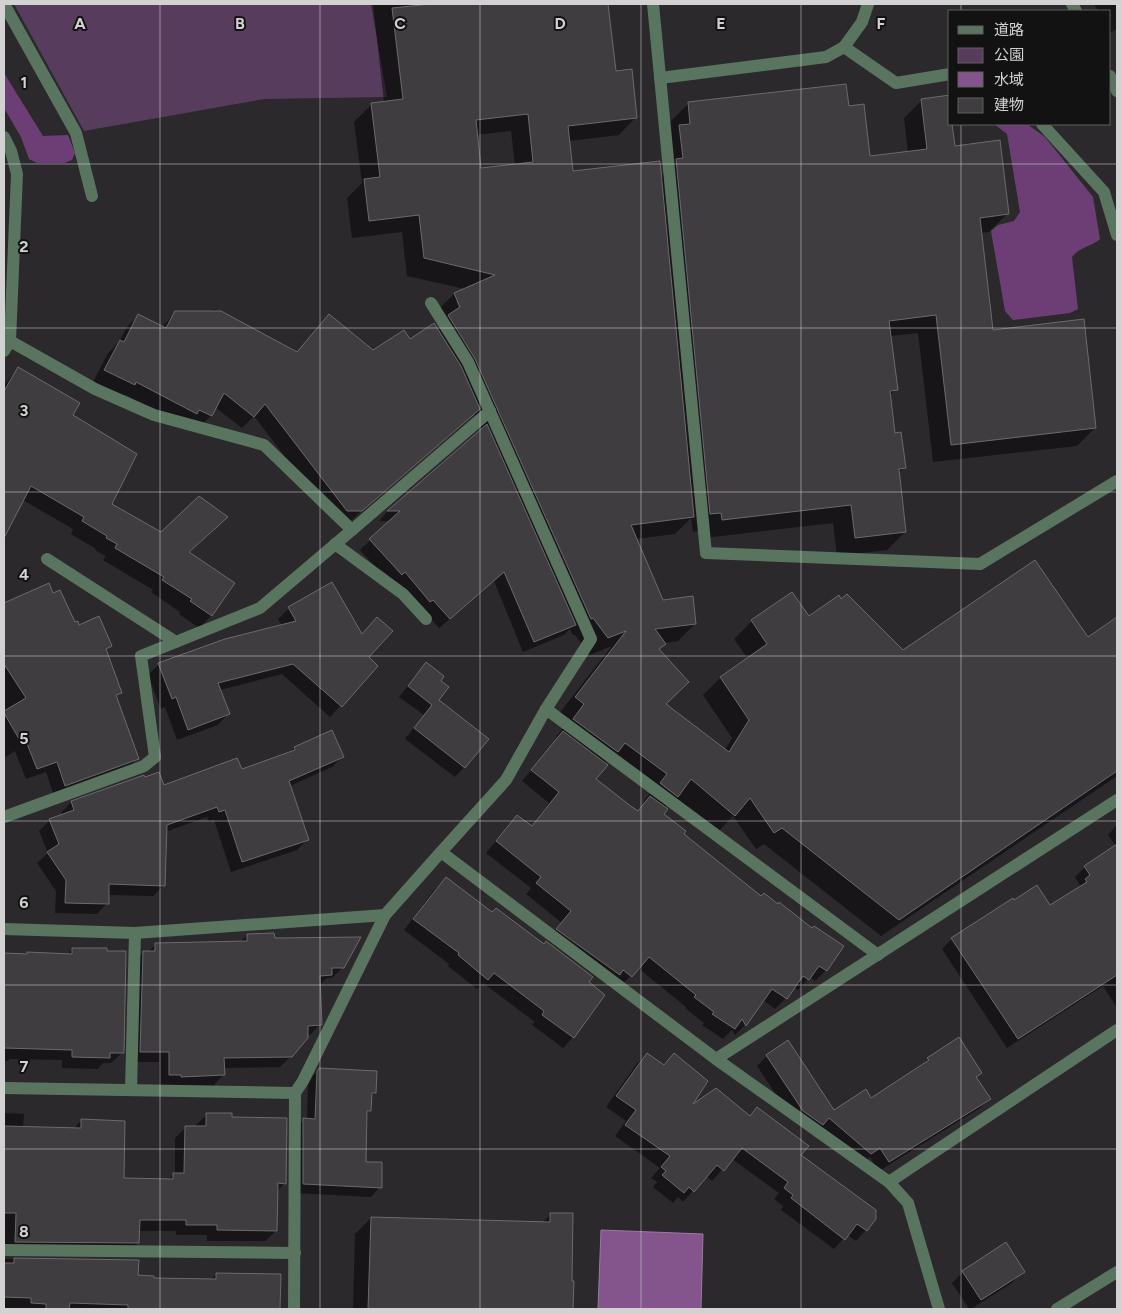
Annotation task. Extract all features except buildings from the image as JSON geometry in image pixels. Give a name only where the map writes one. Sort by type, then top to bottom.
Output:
[{"type":"street","points":[[4,4],[76,133],[92,196]]},
{"type":"street","points":[[653,4],[706,553],[980,564],[1117,482]]},
{"type":"street","points":[[660,78],[826,57],[844,47],[862,22],[868,4]]},
{"type":"street","points":[[844,47],[896,83],[948,74]]},
{"type":"street","points":[[1111,78],[1117,91]]},
{"type":"street","points":[[1043,125],[1104,192],[1117,235]]},
{"type":"street","points":[[4,137],[11,151],[17,174],[7,346],[95,389],[154,415],[264,445],[352,530]]},
{"type":"street","points":[[294,1309],[295,1093],[303,1081],[386,915],[506,780],[546,709],[591,639],[468,362],[431,303]]},
{"type":"street","points":[[4,817],[144,766],[155,757],[141,656],[260,608],[490,411]]},
{"type":"street","points":[[335,544],[403,594],[426,619]]},
{"type":"street","points":[[47,559],[176,642]]},
{"type":"street","points":[[546,709],[878,955]]},
{"type":"street","points":[[716,1059],[1117,800]]},
{"type":"street","points":[[441,852],[716,1059],[889,1182],[908,1203],[939,1309]]},
{"type":"street","points":[[4,929],[135,933],[386,915]]},
{"type":"street","points":[[131,1090],[135,933]]},
{"type":"street","points":[[889,1182],[1117,1030]]},
{"type":"street","points":[[4,1088],[295,1093]]},
{"type":"street","points":[[4,1250],[295,1253]]},
{"type":"street","points":[[1057,1309],[1117,1272]]},
{"type":"green space","points":[[14,4],[371,4],[387,97],[264,99],[84,131]]},
{"type":"shaded area","points":[[4,73],[43,136],[68,135],[75,153],[72,160],[64,163],[37,163],[29,159],[21,137],[4,108]]},
{"type":"shaded area","points":[[995,125],[1028,125],[1045,137],[1093,197],[1100,239],[1078,251],[1072,257],[1078,309],[1070,313],[1013,320],[1005,311],[991,231],[998,225],[1014,221],[1020,212],[1007,134]]},
{"type":"water","points":[[601,1230],[703,1234],[701,1309],[598,1309]]}]
